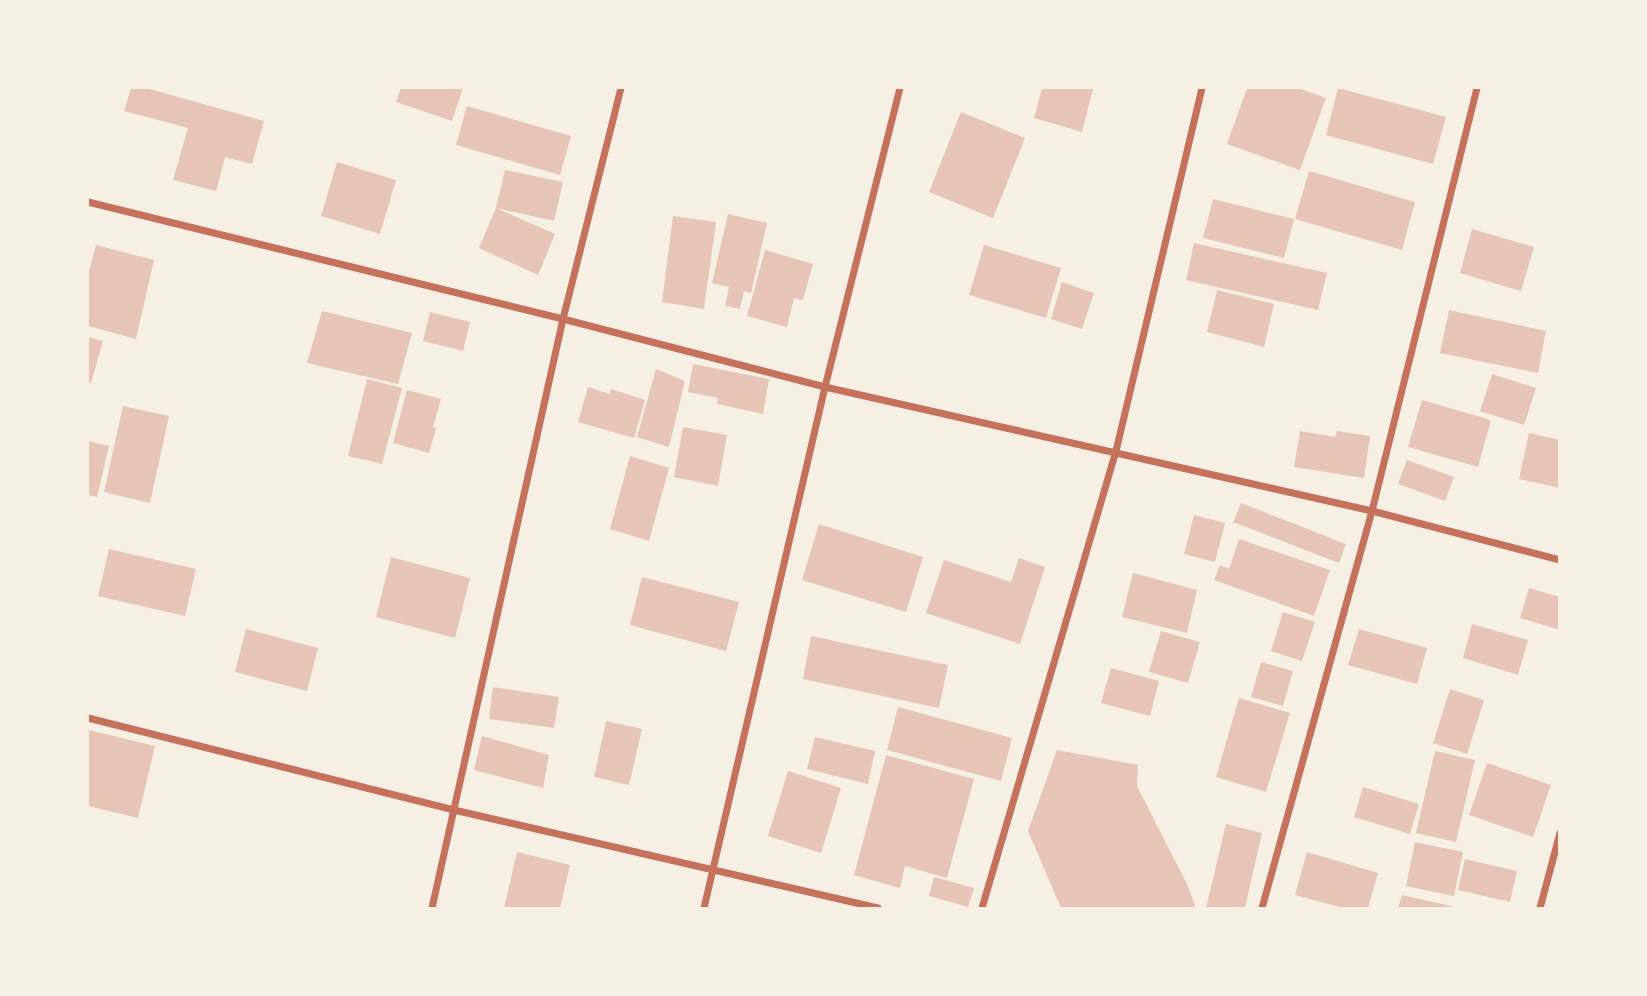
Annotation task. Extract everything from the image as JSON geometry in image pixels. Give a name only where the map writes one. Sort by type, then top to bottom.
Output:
[{"type":"street","points":[[432,908],[563,318],[621,88]]},
{"type":"street","points":[[705,908],[825,387],[901,88]]},
{"type":"street","points":[[982,908],[1116,451],[1202,88]]},
{"type":"street","points":[[1262,908],[1372,511],[1477,88]]},
{"type":"street","points":[[88,202],[563,318],[825,387],[1372,511],[1559,560]]},
{"type":"street","points":[[88,718],[454,810],[878,908]]},
{"type":"street","points":[[1540,908],[1559,833]]},
{"type":"building","points":[[131,88],[146,88],[264,121],[252,164],[225,157],[216,191],[173,180],[188,128],[124,111]]},
{"type":"building","points":[[401,88],[463,88],[452,121],[396,102]]},
{"type":"building","points":[[1042,88],[1093,89],[1082,132],[1034,118]]},
{"type":"building","points":[[1247,88],[1298,88],[1326,98],[1300,170],[1227,144]]},
{"type":"building","points":[[1338,88],[1446,117],[1433,164],[1326,135]]},
{"type":"building","points":[[467,106],[571,136],[560,175],[456,145]]},
{"type":"building","points":[[961,112],[1025,138],[993,218],[929,192]]},
{"type":"building","points":[[337,162],[396,180],[380,234],[321,216]]},
{"type":"building","points":[[505,170],[563,182],[554,221],[496,208]]},
{"type":"building","points":[[1309,171],[1415,202],[1402,250],[1295,219]]},
{"type":"building","points":[[1213,199],[1294,219],[1284,258],[1203,238]]},
{"type":"building","points":[[496,208],[555,234],[538,275],[479,248]]},
{"type":"building","points":[[728,214],[767,223],[751,293],[744,291],[740,309],[725,306],[729,287],[712,283]]},
{"type":"building","points":[[673,216],[716,222],[704,309],[662,302]]},
{"type":"building","points":[[1472,229],[1534,247],[1521,291],[1460,273]]},
{"type":"building","points":[[1194,243],[1327,273],[1318,310],[1186,280]]},
{"type":"building","points":[[96,245],[154,260],[136,339],[88,326],[88,275]]},
{"type":"building","points":[[984,245],[1061,268],[1046,318],[969,295]]},
{"type":"building","points":[[765,250],[813,264],[803,300],[794,298],[787,327],[747,316]]},
{"type":"building","points":[[1062,282],[1094,293],[1082,329],[1051,319]]},
{"type":"building","points":[[1217,290],[1274,304],[1264,347],[1207,332]]},
{"type":"building","points":[[1449,310],[1546,331],[1538,373],[1440,353]]},
{"type":"building","points":[[322,311],[412,333],[398,384],[307,363]]},
{"type":"building","points":[[430,312],[470,322],[463,351],[423,341]]},
{"type":"building","points":[[88,337],[103,341],[91,383],[88,382]]},
{"type":"building","points":[[693,364],[769,379],[763,414],[717,404],[718,398],[688,392]]},
{"type":"building","points":[[656,369],[685,381],[669,447],[637,437]]},
{"type":"building","points":[[1492,374],[1536,388],[1524,425],[1480,411]]},
{"type":"building","points":[[367,379],[402,388],[382,464],[348,456]]},
{"type":"building","points":[[588,387],[610,394],[611,389],[645,400],[634,438],[578,422]]},
{"type":"building","points":[[407,390],[441,399],[429,453],[393,443]]},
{"type":"building","points":[[1422,400],[1491,420],[1478,467],[1408,447]]},
{"type":"building","points":[[123,406],[169,416],[150,503],[104,492]]},
{"type":"building","points":[[683,427],[727,435],[718,486],[674,477]]},
{"type":"building","points":[[1300,431],[1335,437],[1337,431],[1370,436],[1364,478],[1294,467]]},
{"type":"building","points":[[1529,433],[1560,440],[1560,488],[1519,479]]},
{"type":"building","points":[[88,441],[109,446],[97,497],[88,495]]},
{"type":"building","points":[[630,456],[669,468],[649,541],[610,529]]},
{"type":"building","points":[[1407,460],[1454,477],[1445,501],[1398,484]]},
{"type":"building","points":[[1241,503],[1346,544],[1339,563],[1233,522]]},
{"type":"building","points":[[1194,515],[1225,523],[1215,562],[1184,554]]},
{"type":"building","points":[[819,524],[923,557],[906,612],[802,580]]},
{"type":"building","points":[[1239,539],[1330,570],[1314,616],[1214,580],[1220,565],[1229,569]]},
{"type":"building","points":[[109,549],[196,569],[185,616],[98,596]]},
{"type":"building","points":[[391,557],[470,578],[455,638],[376,617]]},
{"type":"building","points":[[1019,558],[1045,567],[1020,644],[926,613],[944,560],[1011,582]]},
{"type":"building","points":[[1133,573],[1197,590],[1187,633],[1122,617]]},
{"type":"building","points":[[642,577],[739,602],[726,651],[630,625]]},
{"type":"building","points":[[1529,588],[1560,597],[1560,630],[1520,618]]},
{"type":"building","points":[[1283,612],[1315,622],[1302,661],[1271,651]]},
{"type":"building","points":[[1472,624],[1528,640],[1518,675],[1463,658]]},
{"type":"building","points":[[246,629],[318,648],[307,691],[235,672]]},
{"type":"building","points":[[1359,629],[1427,648],[1417,684],[1348,665]]},
{"type":"building","points":[[1161,631],[1200,642],[1188,683],[1149,672]]},
{"type":"building","points":[[811,636],[948,665],[939,708],[803,679]]},
{"type":"building","points":[[1261,662],[1293,671],[1283,706],[1251,697]]},
{"type":"building","points":[[1111,668],[1159,681],[1150,716],[1101,703]]},
{"type":"building","points":[[493,687],[559,697],[554,728],[489,719]]},
{"type":"building","points":[[1450,689],[1484,700],[1467,754],[1433,743]]},
{"type":"building","points":[[1239,698],[1290,713],[1266,792],[1216,777]]},
{"type":"building","points":[[898,707],[1012,738],[1001,781],[887,750]]},
{"type":"building","points":[[606,721],[642,729],[629,785],[594,777]]},
{"type":"building","points":[[89,730],[155,746],[138,818],[88,806]]},
{"type":"building","points":[[482,736],[549,755],[543,788],[474,770]]},
{"type":"building","points":[[815,737],[875,751],[868,784],[807,769]]},
{"type":"building","points":[[1057,750],[1138,765],[1137,786],[1187,884],[1194,908],[1061,908],[1028,831]]},
{"type":"building","points":[[1435,751],[1475,760],[1456,842],[1416,833]]},
{"type":"building","points":[[886,755],[974,779],[947,878],[905,866],[900,888],[854,875]]},
{"type":"building","points":[[1487,763],[1551,785],[1533,837],[1469,815]]},
{"type":"building","points":[[788,771],[841,788],[821,853],[768,836]]},
{"type":"building","points":[[1363,787],[1419,804],[1410,834],[1354,817]]},
{"type":"building","points":[[1226,824],[1262,833],[1245,908],[1206,908]]},
{"type":"building","points":[[1415,842],[1463,852],[1454,896],[1406,886]]},
{"type":"building","points":[[517,852],[570,865],[560,908],[504,908]]},
{"type":"building","points":[[1307,852],[1378,873],[1368,908],[1343,908],[1295,895]]},
{"type":"building","points":[[1465,859],[1517,871],[1510,902],[1458,890]]},
{"type":"building","points":[[934,877],[974,888],[968,907],[929,896]]},
{"type":"building","points":[[1402,895],[1455,907],[1455,908],[1398,908]]}]
